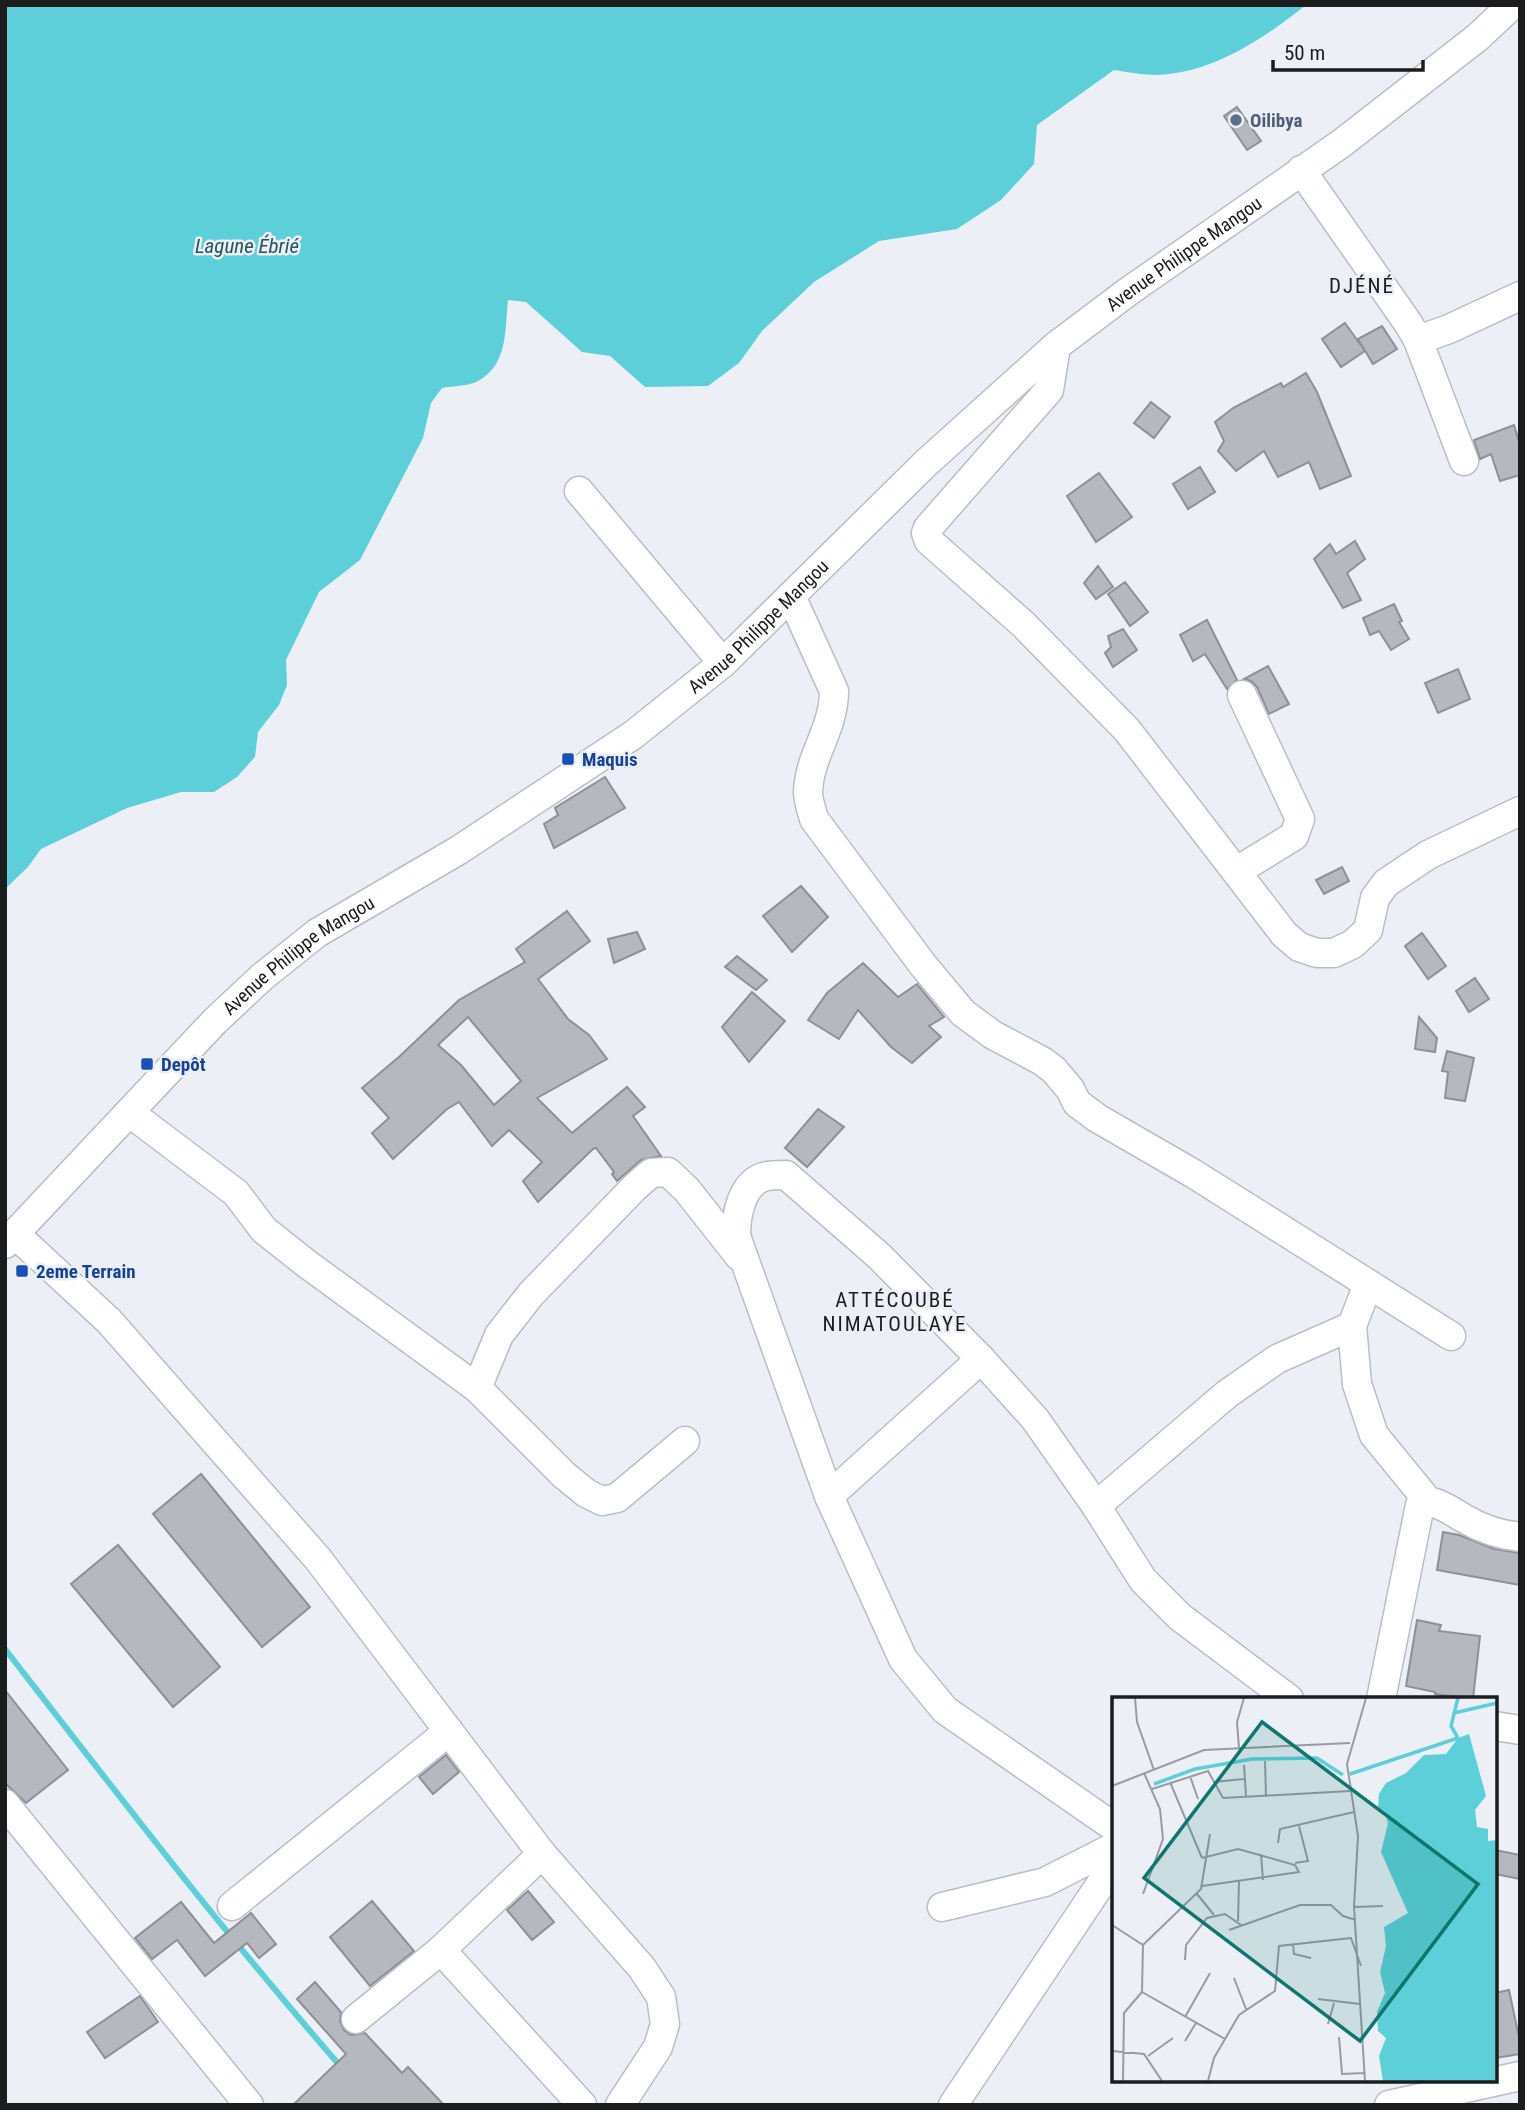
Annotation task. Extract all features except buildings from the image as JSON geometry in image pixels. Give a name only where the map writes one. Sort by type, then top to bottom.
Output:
[{"type":"street","name":"Avenue Philippe Mangou","points":[[10,1239],[215,1021],[262,977],[317,933],[459,850],[633,734],[723,663],[935,455],[1056,345],[1342,143],[1478,37],[1512,5]]},
{"type":"street","points":[[1301,170],[1418,340],[1464,461]]},
{"type":"street","points":[[1418,340],[1449,329],[1520,296]]},
{"type":"street","points":[[1056,345],[1049,390],[926,533],[929,541],[1023,624],[1127,730],[1284,934],[1299,947],[1317,953],[1334,953],[1353,944],[1368,930],[1375,898],[1398,873],[1428,855],[1520,811]]},
{"type":"street","points":[[579,491],[723,663]]},
{"type":"street","points":[[791,596],[834,691],[834,708],[829,728],[815,758],[808,793],[814,819],[931,975],[963,1013],[993,1035],[1054,1070],[1070,1089],[1077,1103],[1097,1118],[1194,1174],[1451,1336]]},
{"type":"street","points":[[1237,871],[1294,836],[1300,819],[1242,695]]},
{"type":"street","points":[[130,1113],[236,1193],[264,1230],[306,1264],[477,1388],[564,1475],[586,1493],[602,1501],[617,1498],[685,1441]]},
{"type":"street","points":[[477,1388],[499,1335],[531,1294],[635,1187],[651,1174],[668,1172],[687,1190],[747,1267]]},
{"type":"street","points":[[1112,1826],[945,1710],[903,1659],[829,1496],[736,1236],[736,1216],[744,1194],[762,1177],[786,1175],[879,1256],[981,1359],[1035,1419],[1096,1506],[1143,1580],[1180,1617],[1286,1697]]},
{"type":"street","points":[[10,1239],[109,1321],[318,1559],[542,1854],[642,1968],[661,1997],[665,2024],[658,2047],[620,2105]]},
{"type":"street","points":[[1368,1284],[1352,1326],[1357,1384],[1374,1436],[1428,1502]]},
{"type":"street","points":[[1096,1506],[1227,1394],[1277,1359],[1352,1326]]},
{"type":"street","points":[[829,1496],[981,1359]]},
{"type":"street","points":[[1381,1697],[1420,1505],[1437,1503],[1480,1527],[1495,1533],[1520,1537]]},
{"type":"street","points":[[1497,1726],[1520,1730]]},
{"type":"street","points":[[232,1906],[449,1731]]},
{"type":"street","points":[[5,1804],[248,2105]]},
{"type":"street","points":[[942,1907],[1045,1882],[1112,1848]]},
{"type":"street","points":[[356,2019],[441,1950],[542,1854]]},
{"type":"street","points":[[953,2105],[1112,1867]]},
{"type":"street","points":[[441,1950],[582,2105]]},
{"type":"street","points":[[1497,2081],[1520,2076]]},
{"type":"street","points":[[1389,2105],[1493,2082]]},
{"type":"water","name":"Lagune Ébrié","points":[[5,5],[1306,5],[1255,42],[1198,68],[1157,75],[1114,70],[1037,125],[1034,164],[1001,200],[957,229],[879,241],[814,282],[762,331],[739,363],[708,386],[645,387],[610,356],[582,352],[526,302],[508,300],[505,334],[496,364],[476,382],[442,388],[431,403],[423,438],[360,560],[319,592],[286,660],[287,685],[279,705],[258,732],[255,757],[237,777],[214,792],[181,792],[127,808],[41,849],[28,867],[5,889]]},
{"type":"waterway","points":[[5,1649],[213,1914],[342,2068]]},
{"type":"place","name":"Oilibya","points":[[1236,120]]},
{"type":"place","name":"Maquis","points":[[568,759]]},
{"type":"place","name":"Depôt","points":[[147,1064]]},
{"type":"place","name":"2eme Terrain","points":[[22,1271]]},
{"type":"district","name":"DJÉNÉ","points":[[1362,286]]},
{"type":"district","name":"ATTÉCOUBÉ NIMATOULAYE","points":[[895,1312]]}]
